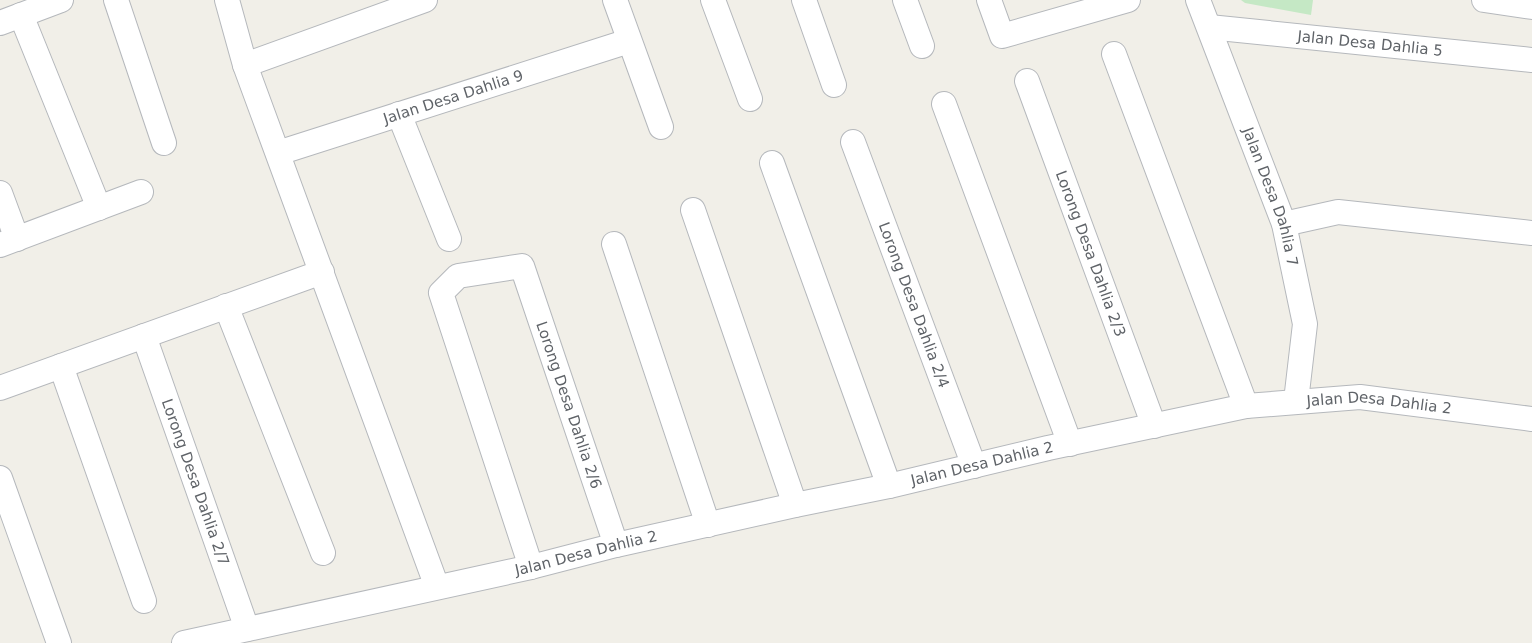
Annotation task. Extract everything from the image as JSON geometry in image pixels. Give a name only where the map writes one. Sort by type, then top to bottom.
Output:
[{"type":"street","points":[[61,0],[11,19],[99,208]]},
{"type":"street","points":[[116,0],[164,143]]},
{"type":"street","points":[[226,0],[245,65],[437,587]]},
{"type":"street","points":[[245,65],[425,0]]},
{"type":"street","points":[[615,0],[661,127]]},
{"type":"street","points":[[712,0],[750,99]]},
{"type":"street","points":[[804,0],[834,84]]},
{"type":"street","points":[[905,0],[922,46]]},
{"type":"street","points":[[989,0],[1002,36],[1094,4],[1128,0]]},
{"type":"street","name":"Jalan Desa Dahlia 7","points":[[1198,0],[1284,224],[1305,324],[1296,401]]},
{"type":"street","points":[[1484,0],[1532,7]]},
{"type":"street","name":"Jalan Desa Dahlia 5","points":[[1209,27],[1532,60]]},
{"type":"street","name":"Jalan Desa Dahlia 9","points":[[278,153],[629,41]]},
{"type":"street","points":[[1114,54],[1246,406]]},
{"type":"street","name":"Lorong Desa Dahlia 2/3","points":[[1027,81],[1154,426]]},
{"type":"street","points":[[944,104],[1070,444]]},
{"type":"street","points":[[399,114],[449,239]]},
{"type":"street","name":"Lorong Desa Dahlia 2/4","points":[[854,142],[974,466]]},
{"type":"street","points":[[772,163],[889,486]]},
{"type":"street","points":[[0,193],[9,242],[141,192]]},
{"type":"street","points":[[693,210],[795,505]]},
{"type":"street","points":[[1284,224],[1338,212],[1532,233]]},
{"type":"street","points":[[614,244],[708,525]]},
{"type":"street","name":"Lorong Desa Dahlia 2/6","points":[[531,566],[441,293],[458,276],[522,266],[616,545]]},
{"type":"street","points":[[0,388],[322,272]]},
{"type":"street","points":[[226,306],[323,553]]},
{"type":"street","name":"Lorong Desa Dahlia 2/7","points":[[144,336],[247,629]]},
{"type":"street","points":[[61,366],[144,602]]},
{"type":"street","name":"Jalan Desa Dahlia 2","points":[[184,643],[795,505],[889,486],[1246,406],[1360,397],[1532,420]]},
{"type":"street","points":[[0,478],[59,643]]},
{"type":"green space","points":[[1241,0],[1313,0],[1311,15],[1245,3]]}]
